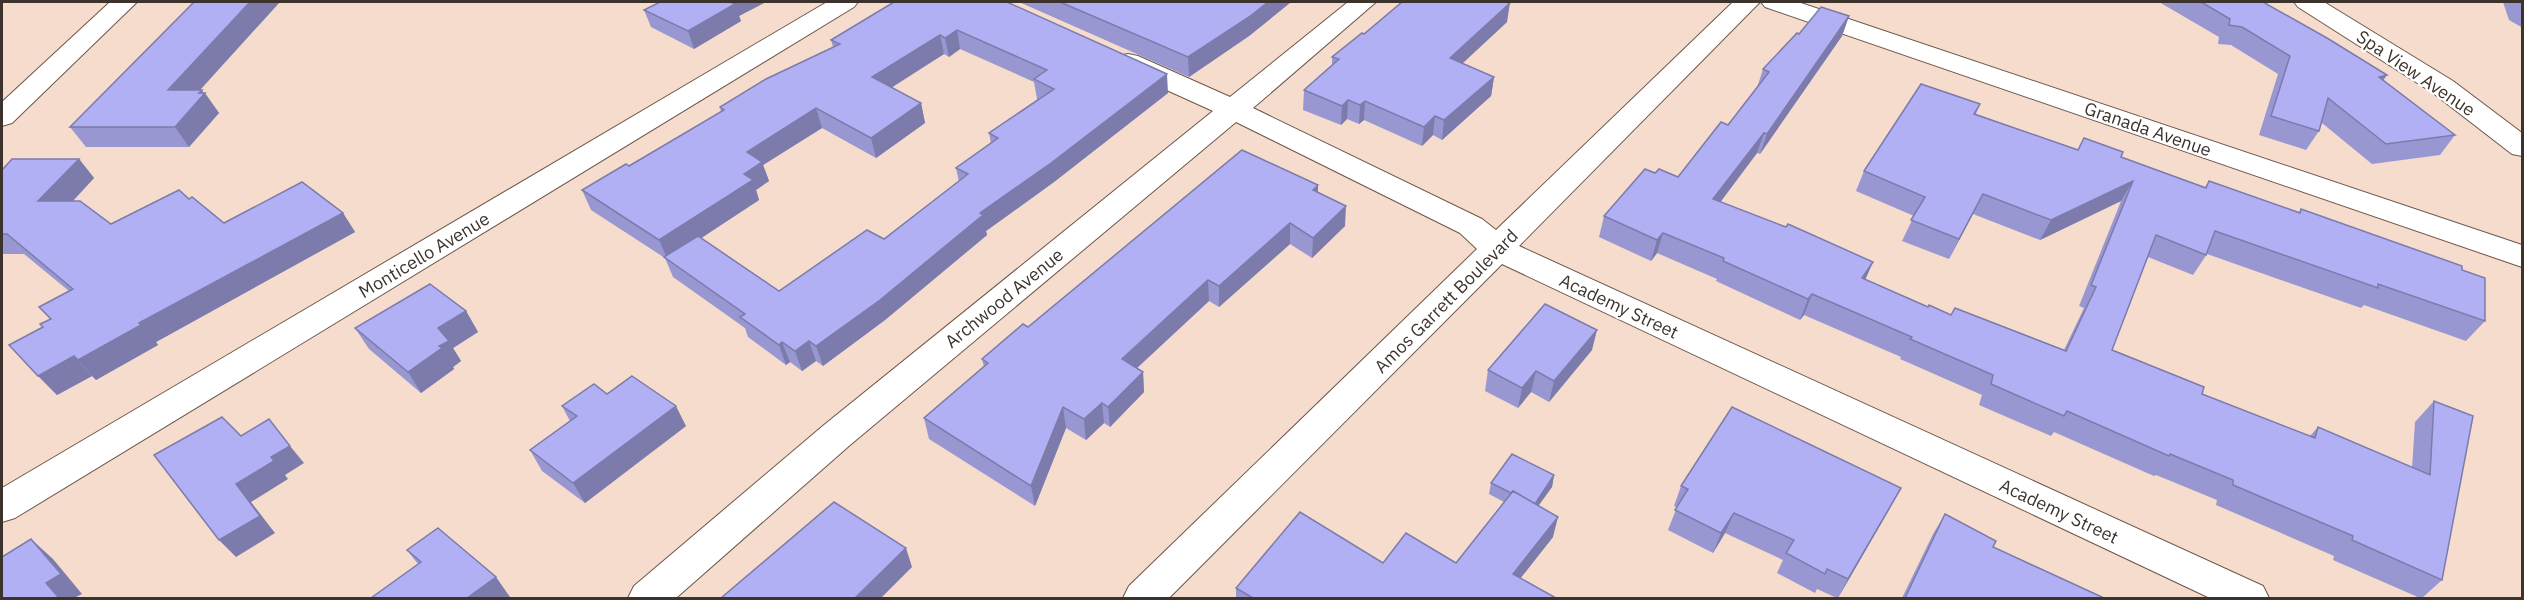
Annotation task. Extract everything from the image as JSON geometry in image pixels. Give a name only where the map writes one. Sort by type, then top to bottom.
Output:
[{"type":"street","points":[[2,117],[124,2]]},
{"type":"street","name":"Monticello Avenue","points":[[2,507],[846,2]]},
{"type":"street","name":"Archwood Avenue","points":[[648,598],[837,435],[1363,2]]},
{"type":"street","name":"Amos Garrett Boulevard","points":[[1143,598],[1747,2]]},
{"type":"street","name":"Granada Avenue","points":[[1774,2],[2523,256]]},
{"type":"street","name":"Spa View Avenue","points":[[2307,2],[2443,87],[2523,147]]},
{"type":"street","name":"Academy Street","points":[[1103,50],[1233,109],[1471,226],[1498,249],[2249,598]]},
{"type":"building","points":[[194,2],[250,2],[168,90],[202,90],[199,93],[205,93],[175,127],[70,127]]},
{"type":"building","points":[[660,2],[730,2],[735,4],[688,31],[644,10]]},
{"type":"building","points":[[894,2],[1007,2],[1167,74],[1051,163],[980,213],[983,215],[880,300],[816,346],[809,341],[795,351],[782,342],[779,345],[740,317],[745,314],[664,257],[698,236],[779,291],[867,230],[884,239],[968,174],[956,168],[998,138],[989,133],[1054,89],[1034,79],[1047,70],[957,30],[945,38],[940,35],[872,77],[921,103],[871,138],[816,108],[747,152],[762,162],[744,174],[753,180],[659,240],[582,190],[626,164],[629,166],[724,110],[720,107],[766,79],[840,44],[831,40]]},
{"type":"building","points":[[1060,2],[1268,2],[1188,57]]},
{"type":"building","points":[[1402,2],[1510,3],[1450,58],[1494,77],[1444,120],[1435,116],[1424,127],[1365,101],[1360,105],[1348,100],[1342,106],[1304,90],[1339,59],[1332,57]]},
{"type":"building","points":[[2201,2],[2263,2],[2387,75],[2379,77],[2455,135],[2386,144],[2328,98],[2319,131],[2271,116],[2290,56],[2242,27],[2229,25],[2230,19]]},
{"type":"building","points":[[1821,7],[1849,16],[1767,134],[1764,133],[1713,199],[1786,227],[1788,224],[1873,262],[1862,278],[1928,307],[1929,305],[1951,315],[1955,308],[2066,351],[2096,287],[2091,285],[2133,181],[2051,220],[1983,194],[1959,239],[1911,220],[1925,197],[1864,171],[1921,84],[1980,104],[1974,114],[2078,150],[2084,138],[2123,152],[2121,157],[2206,188],[2209,181],[2300,213],[2301,209],[2462,266],[2462,270],[2485,278],[2485,321],[2378,284],[2378,288],[2215,231],[2206,255],[2156,235],[2112,350],[2204,387],[2202,394],[2315,438],[2318,427],[2430,475],[2434,401],[2473,416],[2442,580],[2352,540],[2353,536],[2233,485],[2233,480],[2170,454],[2169,456],[2067,411],[2064,416],[1991,384],[1993,375],[1910,339],[1912,337],[1812,294],[1808,299],[1723,261],[1724,258],[1663,233],[1657,240],[1604,216],[1645,169],[1655,173],[1659,169],[1678,177],[1721,122],[1728,125],[1769,72],[1763,69],[1797,33],[1799,34]]},
{"type":"building","points":[[1242,150],[1318,185],[1313,190],[1346,206],[1313,238],[1290,223],[1219,286],[1208,280],[1122,359],[1143,372],[1108,407],[1102,403],[1084,419],[1063,407],[1031,486],[924,418],[988,363],[982,359],[1023,324],[1028,327]]},
{"type":"building","points":[[12,159],[79,159],[38,201],[80,201],[111,224],[179,190],[189,199],[192,197],[224,223],[302,182],[343,213],[139,323],[141,325],[78,360],[74,356],[38,376],[9,345],[43,327],[40,324],[51,319],[39,307],[73,289],[7,234],[2,234],[2,170]]},
{"type":"building","points":[[430,284],[466,311],[438,328],[449,341],[439,346],[442,348],[408,372],[355,328]]},
{"type":"building","points":[[1545,304],[1597,330],[1554,381],[1536,371],[1522,388],[1488,370]]},
{"type":"building","points":[[632,376],[676,406],[573,483],[530,450],[577,416],[562,406],[594,384],[607,394]]},
{"type":"building","points":[[1732,407],[1901,488],[1848,579],[1827,569],[1825,574],[1786,553],[1794,540],[1734,513],[1721,533],[1675,510],[1688,489],[1681,486]]},
{"type":"building","points":[[222,417],[241,436],[269,419],[290,446],[271,457],[274,461],[236,484],[260,516],[219,540],[154,455]]},
{"type":"building","points":[[1512,454],[1554,475],[1535,504],[1513,491],[1511,493],[1491,483]]},
{"type":"building","points":[[1513,491],[1558,517],[1513,574],[1556,598],[1253,598],[1236,588],[1300,512],[1383,563],[1406,533],[1456,563]]},
{"type":"building","points":[[834,502],[906,548],[855,598],[721,598]]},
{"type":"building","points":[[1945,514],[1996,541],[1993,547],[2104,598],[1905,598]]},
{"type":"building","points":[[438,528],[496,577],[467,598],[371,598],[421,562],[407,550]]},
{"type":"building","points":[[31,539],[61,574],[46,583],[59,598],[2,598],[2,557]]}]
